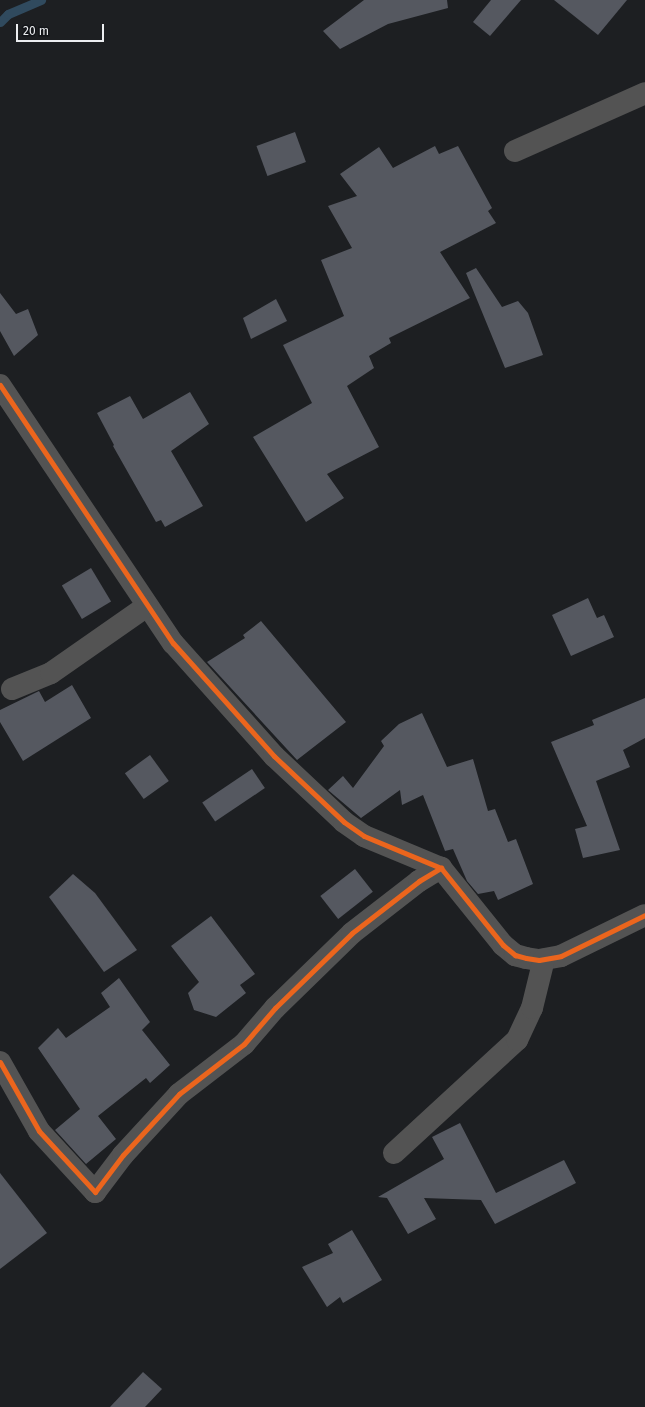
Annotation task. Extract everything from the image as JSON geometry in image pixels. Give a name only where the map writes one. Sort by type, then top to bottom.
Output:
[{"type":"street","points":[[515,151],[645,93]]},
{"type":"street","points":[[0,385],[173,643],[274,756],[344,822],[364,836],[441,868],[503,945],[515,954],[526,958],[544,959],[561,956],[645,916]]},
{"type":"street","points":[[12,689],[51,673],[147,606]]},
{"type":"street","points":[[0,1062],[39,1131],[94,1192],[123,1154],[179,1094],[244,1044],[275,1008],[352,933],[419,881],[441,868]]},
{"type":"street","points":[[394,1153],[517,1040],[532,1008],[544,959]]},
{"type":"building","points":[[364,0],[447,0],[448,8],[388,24],[340,49],[323,31]]},
{"type":"building","points":[[491,0],[521,0],[490,36],[473,22]]},
{"type":"building","points":[[554,0],[627,0],[598,35]]},
{"type":"building","points":[[295,132],[306,162],[267,176],[256,146]]},
{"type":"building","points":[[435,146],[439,154],[458,146],[492,208],[488,211],[496,223],[440,252],[470,298],[389,338],[391,343],[369,356],[374,368],[347,386],[379,447],[327,474],[344,498],[306,522],[253,437],[312,403],[283,345],[344,316],[321,260],[352,248],[328,206],[357,196],[340,174],[379,147],[393,168]]},
{"type":"building","points":[[476,268],[502,307],[518,301],[528,313],[543,355],[505,368],[466,273]]},
{"type":"building","points":[[0,293],[16,314],[28,309],[38,335],[14,356],[0,331]]},
{"type":"building","points":[[276,299],[287,321],[251,339],[243,318]]},
{"type":"building","points":[[190,392],[209,424],[171,451],[203,506],[165,527],[161,520],[156,522],[113,446],[114,445],[97,413],[130,396],[143,419]]},
{"type":"building","points":[[91,568],[111,601],[82,619],[62,586]]},
{"type":"building","points":[[588,598],[597,618],[604,615],[614,637],[571,656],[552,615]]},
{"type":"building","points":[[261,621],[346,722],[297,760],[207,662],[245,638],[243,635]]},
{"type":"building","points":[[72,685],[91,718],[23,761],[0,722],[0,710],[39,691],[45,702]]},
{"type":"building","points":[[645,698],[645,738],[623,750],[630,767],[596,781],[620,850],[583,858],[575,829],[587,826],[551,742],[594,725],[592,720]]},
{"type":"building","points":[[422,713],[447,767],[473,759],[488,811],[495,809],[508,842],[516,839],[533,884],[498,900],[494,891],[478,894],[467,881],[453,849],[445,851],[423,795],[402,805],[400,790],[361,818],[328,790],[343,776],[353,788],[384,746],[381,741],[399,724]]},
{"type":"building","points":[[150,755],[169,781],[144,799],[125,773]]},
{"type":"building","points":[[252,769],[265,788],[215,822],[202,803]]},
{"type":"building","points":[[355,869],[373,892],[338,919],[320,896]]},
{"type":"building","points":[[73,874],[95,893],[137,950],[104,972],[49,897]]},
{"type":"building","points":[[211,916],[255,974],[240,985],[246,993],[216,1017],[194,1010],[188,993],[199,982],[171,946]]},
{"type":"building","points":[[119,978],[150,1022],[142,1030],[170,1065],[150,1083],[146,1078],[98,1116],[116,1139],[86,1164],[55,1130],[80,1109],[38,1048],[58,1028],[66,1038],[110,1007],[101,993]]},
{"type":"building","points":[[460,1123],[496,1193],[564,1160],[576,1183],[495,1224],[481,1200],[424,1198],[436,1219],[408,1234],[387,1198],[378,1197],[444,1159],[432,1137]]},
{"type":"building","points":[[0,1173],[47,1233],[0,1269]]},
{"type":"building","points":[[352,1230],[382,1280],[343,1303],[340,1297],[327,1307],[302,1267],[333,1253],[328,1244]]},
{"type":"building","points":[[143,1372],[162,1389],[145,1407],[110,1407]]},
{"type":"waterway","points":[[0,22],[8,14],[41,0]]},
{"type":"cycle path","points":[[0,385],[173,643],[274,756],[344,822],[364,836],[441,868],[503,945],[515,955],[539,960],[561,956],[645,915]]},
{"type":"cycle path","points":[[0,1062],[39,1131],[95,1192],[123,1155],[179,1094],[244,1044],[275,1008],[352,933],[419,881],[441,868]]}]
